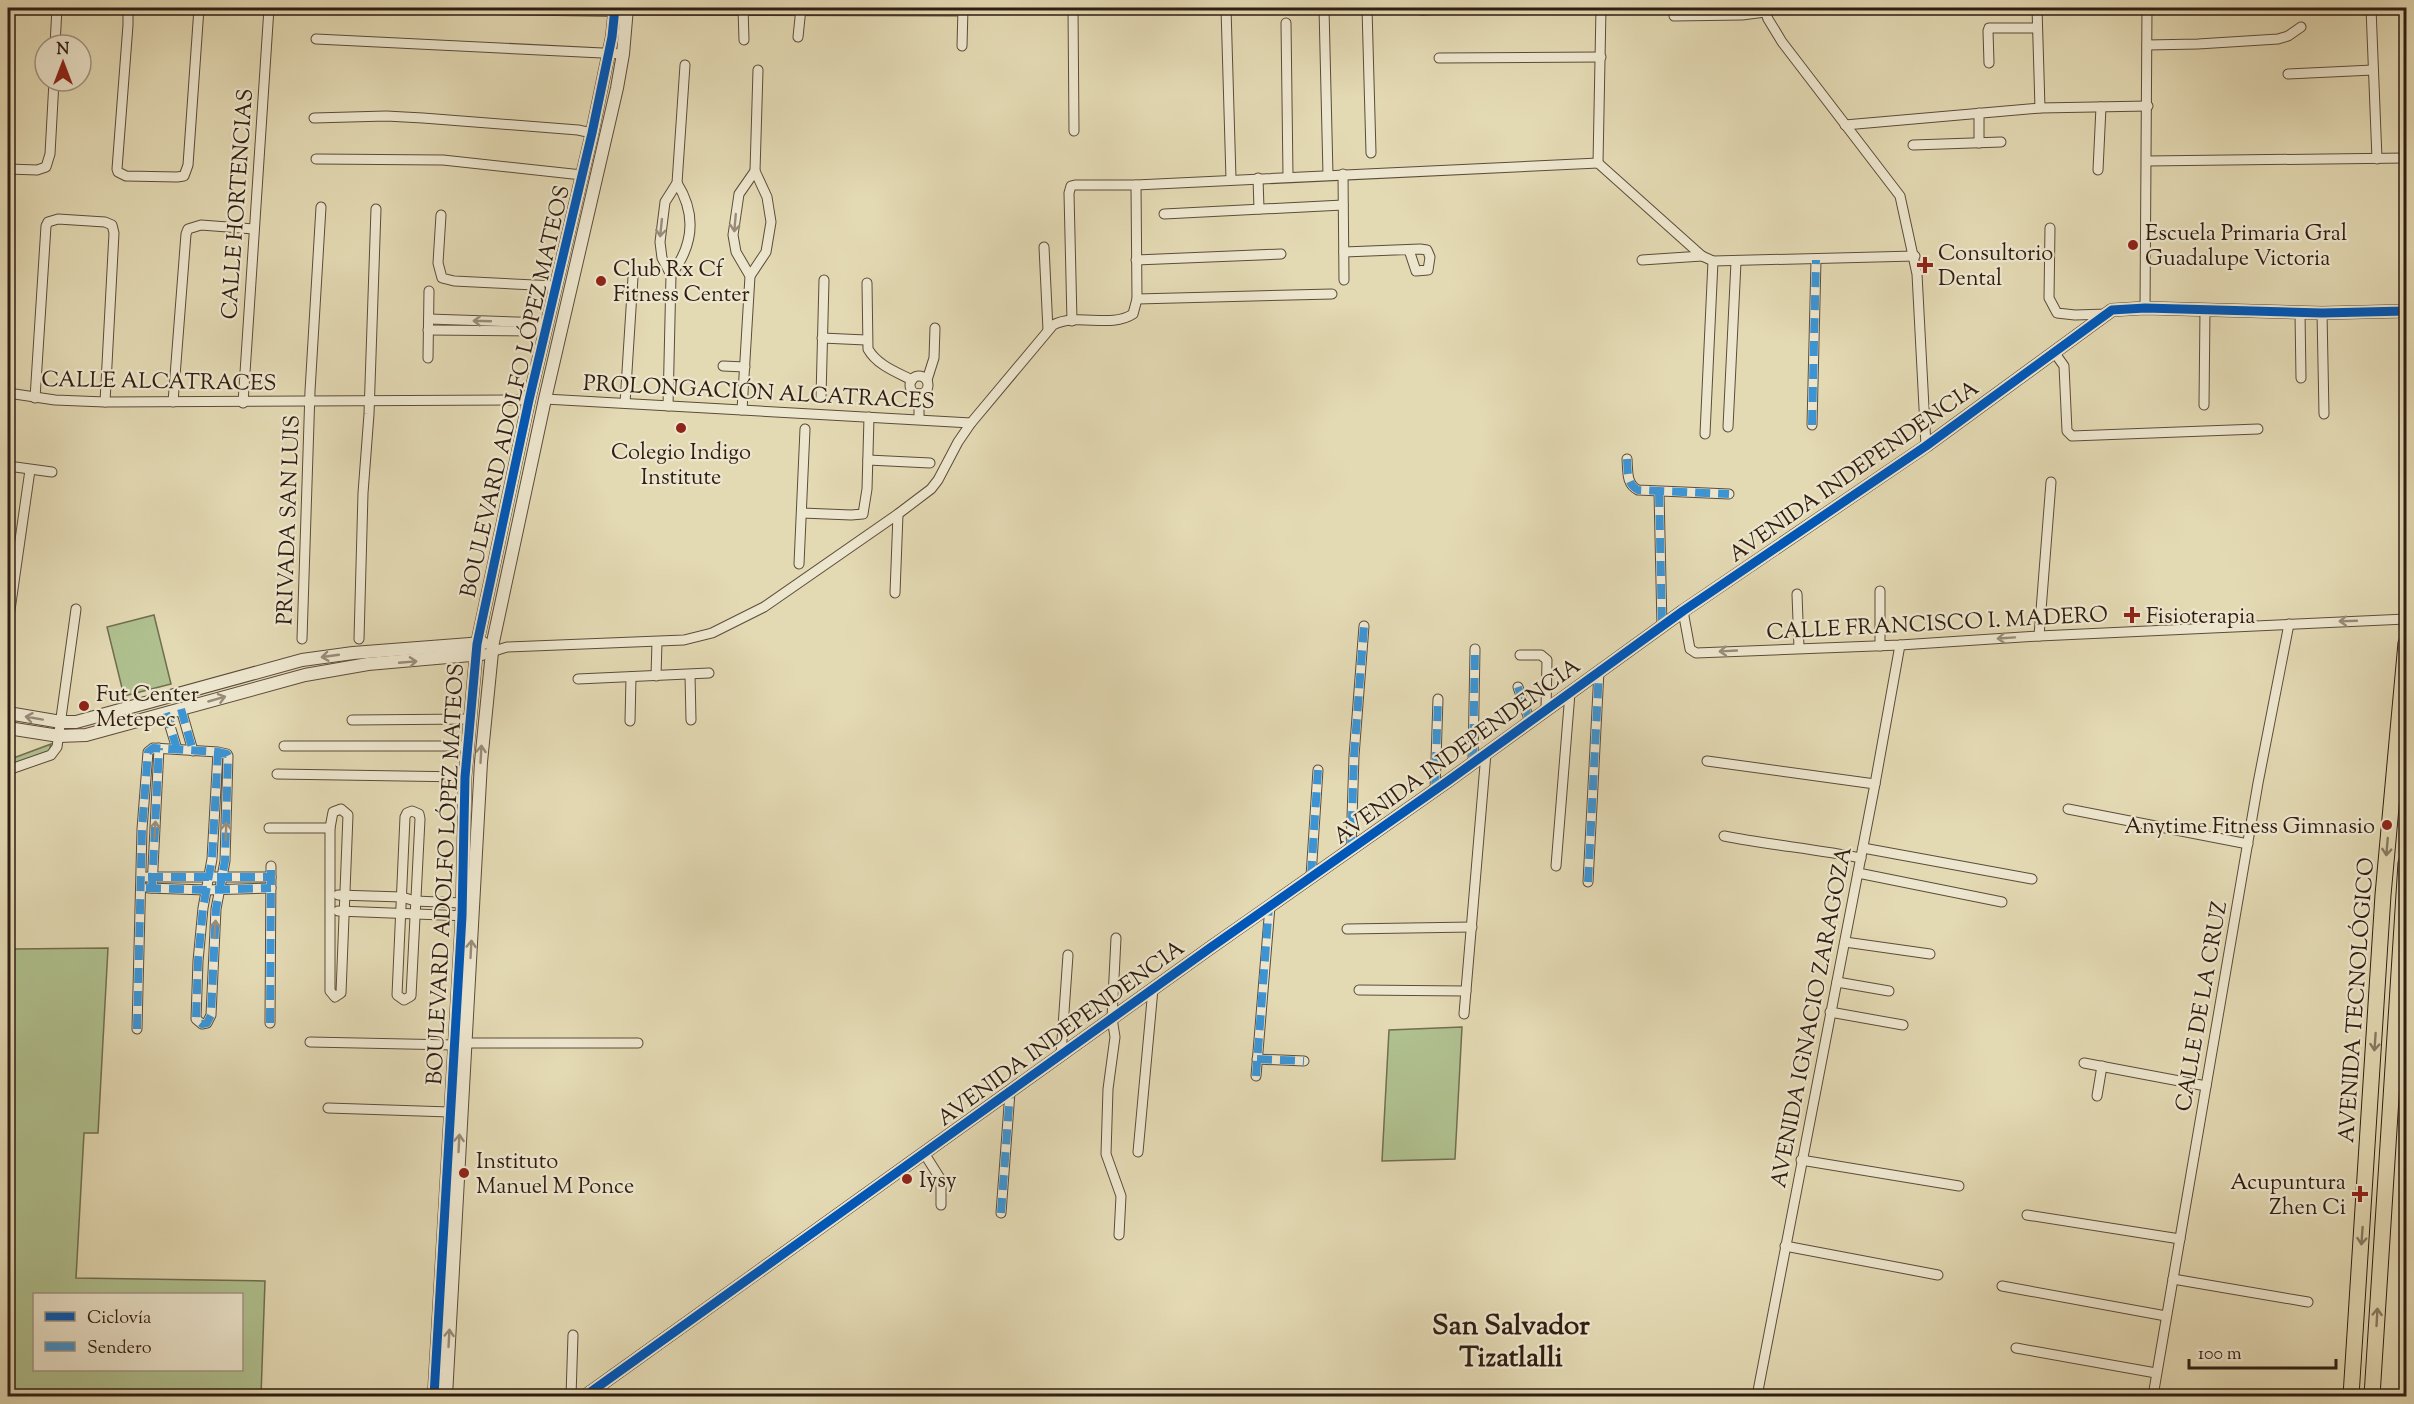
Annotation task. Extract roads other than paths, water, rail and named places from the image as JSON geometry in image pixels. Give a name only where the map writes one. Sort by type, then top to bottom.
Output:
[{"type":"main road","name":"AVENIDA TECNOLÓGICO","points":[[2351,1396],[2383,895],[2406,643]]},
{"type":"main road","name":"AVENIDA TECNOLÓGICO","points":[[2372,1396],[2406,863]]},
{"type":"street","points":[[56,33],[57,8]]},
{"type":"street","points":[[128,8],[117,169],[126,177],[184,176],[188,165],[199,8]]},
{"type":"street","name":"CALLE HORTENCIAS","points":[[243,403],[268,8]]},
{"type":"street","points":[[496,8],[963,9],[962,46]]},
{"type":"street","points":[[743,8],[744,40]]},
{"type":"street","points":[[1073,8],[1074,131]]},
{"type":"street","points":[[1226,8],[1231,179]]},
{"type":"street","points":[[1324,8],[1328,175]]},
{"type":"street","points":[[1367,8],[1371,153]]},
{"type":"street","points":[[1421,10],[1479,8]]},
{"type":"street","points":[[1598,163],[1601,8]]},
{"type":"street","points":[[2037,8],[2040,108]]},
{"type":"street","points":[[2145,308],[2148,161],[2147,8]]},
{"type":"street","points":[[2370,8],[2377,159]]},
{"type":"street","name":"BOULEVARD ADOLFO LÓPEZ MATEOS","points":[[466,912],[465,777],[477,650],[529,400],[621,9]]},
{"type":"street","name":"BOULEVARD ADOLFO LÓPEZ MATEOS","points":[[446,1396],[466,912],[492,647],[623,54],[621,9]]},
{"type":"street","points":[[798,37],[800,9]]},
{"type":"street","points":[[1674,16],[1742,15],[1764,10],[1782,42],[1896,189],[1904,208],[1915,256],[1921,323],[1926,446]]},
{"type":"street","points":[[1286,23],[1288,176]]},
{"type":"street","points":[[2147,45],[2278,39],[2288,36],[2301,27]]},
{"type":"street","points":[[1989,63],[1989,28],[2037,28]]},
{"type":"street","points":[[316,39],[623,54]]},
{"type":"street","points":[[1438,58],[1601,57]]},
{"type":"street","points":[[668,406],[671,275],[662,258],[660,242],[666,201],[677,183],[685,65]]},
{"type":"street","points":[[742,410],[750,276],[766,252],[771,222],[767,197],[755,171],[758,70]]},
{"type":"street","points":[[2288,74],[2373,70]]},
{"type":"street","points":[[8,169],[37,170],[46,167],[50,154],[53,93]]},
{"type":"street","points":[[2098,170],[2101,106]]},
{"type":"street","points":[[1845,125],[2040,108],[2148,106]]},
{"type":"street","points":[[1979,113],[1979,143]]},
{"type":"street","points":[[314,118],[423,118],[592,133]]},
{"type":"street","points":[[1913,145],[2001,142]]},
{"type":"street","points":[[2148,161],[2406,158]]},
{"type":"street","points":[[316,159],[443,160],[582,175]]},
{"type":"street","points":[[1072,321],[1069,193],[1071,186],[1080,184],[1136,184],[1598,163],[1702,256],[1713,261],[1915,256]]},
{"type":"street","points":[[750,276],[736,252],[734,235],[739,194],[755,171]]},
{"type":"street","points":[[1343,174],[1344,280]]},
{"type":"street","points":[[2406,175],[2406,201]]},
{"type":"street","points":[[1258,178],[1259,209]]},
{"type":"street","points":[[671,275],[682,260],[690,225],[689,208],[685,195],[677,183]]},
{"type":"street","points":[[8,728],[58,736],[86,735],[305,675],[492,647],[684,640],[712,633],[740,620],[764,607],[931,489],[971,423],[1048,330],[1058,323],[1129,317],[1136,309],[1137,299],[1136,184]]},
{"type":"street","points":[[1164,214],[1343,205]]},
{"type":"street","points":[[310,402],[321,207]]},
{"type":"street","points":[[359,639],[376,209]]},
{"type":"street","points":[[441,215],[438,263],[442,278],[454,281],[556,286]]},
{"type":"street","points":[[35,398],[46,226],[48,222],[58,219],[105,222],[112,225],[114,233],[105,402]]},
{"type":"street","points":[[173,402],[188,229],[201,225],[254,230]]},
{"type":"street","points":[[2050,228],[2049,298],[2057,313],[2107,314]]},
{"type":"street","points":[[1044,248],[1048,330]]},
{"type":"street","points":[[1344,252],[1409,250]]},
{"type":"street","points":[[1136,260],[1281,254]]},
{"type":"street","points":[[1642,260],[1702,256]]},
{"type":"street","points":[[1812,425],[1816,260]]},
{"type":"street","points":[[1705,434],[1713,261]]},
{"type":"street","points":[[1728,427],[1736,262]]},
{"type":"street","points":[[625,403],[633,277]]},
{"type":"street","points":[[820,397],[824,280]]},
{"type":"street","points":[[867,283],[866,340],[868,349],[872,356],[884,365],[912,380]]},
{"type":"street","points":[[428,358],[429,291]]},
{"type":"street","points":[[1137,299],[1332,294]]},
{"type":"street","name":"AVENIDA INDEPENDENCIA","points":[[585,1396],[601,1391],[1112,1017],[1435,790],[1683,611],[1926,446],[2107,314],[2118,309],[2145,308],[2322,314],[2406,310]]},
{"type":"street","points":[[2204,405],[2205,310]]},
{"type":"street","points":[[2300,313],[2301,378]]},
{"type":"street","points":[[2322,314],[2324,414]]},
{"type":"street","points":[[429,319],[546,327]]},
{"type":"street","points":[[428,330],[546,327]]},
{"type":"street","points":[[918,419],[920,394],[927,389],[934,358],[935,328]]},
{"type":"street","points":[[822,338],[866,340]]},
{"type":"street","points":[[2054,352],[2064,366],[2067,432],[2070,435],[2258,429]]},
{"type":"street","points":[[723,366],[744,367]]},
{"type":"street","points":[[912,380],[919,376],[927,381]]},
{"type":"street","points":[[912,380],[912,390],[920,394]]},
{"type":"street","name":"CALLE ALCATRACES","points":[[8,393],[35,398],[105,402],[529,400]]},
{"type":"street","name":"PROLONGACIÓN ALCATRACES","points":[[545,399],[971,423]]},
{"type":"street","name":"PRIVADA SAN LUIS","points":[[302,639],[310,402]]},
{"type":"street","points":[[802,513],[863,514],[866,501],[869,417]]},
{"type":"street","points":[[799,564],[805,429]]},
{"type":"street","points":[[1627,459],[1628,478],[1632,487],[1638,490],[1729,494]]},
{"type":"street","points":[[868,460],[930,463]]},
{"type":"street","points":[[8,466],[52,472]]},
{"type":"street","points":[[8,624],[30,470]]},
{"type":"street","points":[[2039,636],[2051,482]]},
{"type":"street","points":[[1659,492],[1662,626]]},
{"type":"street","points":[[895,592],[898,514]]},
{"type":"street","points":[[1880,591],[1880,646]]},
{"type":"street","points":[[1797,594],[1799,648]]},
{"type":"street","points":[[8,770],[51,755],[57,747],[76,609]]},
{"type":"street","name":"CALLE FRANCISCO I. MADERO","points":[[1683,611],[1690,649],[1694,652],[1880,646],[2039,636],[2406,619]]},
{"type":"street","name":"CALLE DE LA CRUZ","points":[[2153,1396],[2248,844],[2289,624]]},
{"type":"street","points":[[1351,849],[1354,756],[1364,626]]},
{"type":"street","points":[[656,676],[657,642]]},
{"type":"street","name":"AVENIDA IGNACIO ZARAGOZA","points":[[1761,1396],[1785,1246],[1900,645]]},
{"type":"street","points":[[1473,762],[1475,649]]},
{"type":"street","points":[[8,713],[61,722],[83,721],[302,660],[353,653],[477,650]]},
{"type":"street","points":[[1520,655],[1541,655],[1547,660],[1546,710]]},
{"type":"street","points":[[302,660],[305,675]]},
{"type":"street","points":[[1588,882],[1599,671]]},
{"type":"street","points":[[578,680],[710,673]]},
{"type":"street","points":[[690,675],[691,720]]},
{"type":"street","points":[[630,721],[631,677]]},
{"type":"street","points":[[1518,687],[1530,722]]},
{"type":"street","points":[[1556,866],[1570,693]]},
{"type":"street","points":[[1435,790],[1438,699]]},
{"type":"street","points":[[181,709],[193,751]]},
{"type":"street","points":[[166,713],[177,749]]},
{"type":"street","points":[[352,720],[470,719]]},
{"type":"street","points":[[284,746],[467,747]]},
{"type":"street","points":[[152,888],[159,748]]},
{"type":"street","points":[[137,1029],[140,877],[148,749],[223,753]]},
{"type":"street","points":[[223,753],[225,861],[219,889],[212,961],[212,1015],[207,1023],[202,1024],[197,1021],[195,1014],[198,961],[214,844],[223,753]]},
{"type":"street","points":[[1464,1014],[1486,753]]},
{"type":"street","points":[[1707,761],[1875,784]]},
{"type":"street","points":[[1311,876],[1318,770]]},
{"type":"street","points":[[277,774],[465,777]]},
{"type":"street","points":[[341,809],[347,813],[341,993],[335,997],[330,991],[330,828],[333,812],[341,809]]},
{"type":"street","points":[[2068,809],[2248,844]]},
{"type":"street","points":[[415,811],[420,819],[415,902],[411,996],[404,1000],[397,995],[405,817],[409,812],[415,811]]},
{"type":"street","points":[[269,828],[330,828]]},
{"type":"street","points":[[1724,836],[1770,845],[1862,853],[2032,879]]},
{"type":"street","points":[[270,1023],[271,866]]},
{"type":"street","points":[[1858,873],[2002,902]]},
{"type":"street","points":[[140,877],[271,877]]},
{"type":"street","points":[[140,888],[206,890],[271,888]]},
{"type":"street","points":[[330,895],[402,897],[415,902],[466,912]]},
{"type":"street","points":[[1256,1076],[1269,906]]},
{"type":"street","points":[[8,911],[8,1006]]},
{"type":"street","points":[[330,911],[415,914],[466,912]]},
{"type":"street","points":[[1347,929],[1472,927]]},
{"type":"street","points":[[1116,938],[1112,1017],[1115,1037],[1108,1089],[1106,1154],[1121,1196],[1119,1235]]},
{"type":"street","points":[[1845,942],[1930,954]]},
{"type":"street","points":[[1061,1055],[1068,955]]},
{"type":"street","points":[[198,961],[212,961]]},
{"type":"street","points":[[1837,982],[1889,991]]},
{"type":"street","points":[[1138,1152],[1153,988]]},
{"type":"street","points":[[1359,990],[1466,991]]},
{"type":"street","points":[[1830,1012],[1903,1025]]},
{"type":"street","points":[[310,1042],[638,1044]]},
{"type":"street","name":"BOULEVARD ADOLFO LÓPEZ MATEOS","points":[[434,1396],[450,1112],[460,1044]]},
{"type":"street","points":[[1257,1059],[1304,1061]]},
{"type":"street","points":[[2084,1063],[2206,1086]]},
{"type":"street","points":[[2097,1096],[2102,1066]]},
{"type":"street","points":[[1001,1213],[1010,1092]]},
{"type":"street","points":[[328,1108],[450,1112]]},
{"type":"street","points":[[924,1153],[941,1180],[941,1205]]},
{"type":"street","points":[[1802,1160],[1959,1186]]},
{"type":"street","points":[[2027,1215],[2180,1239]]},
{"type":"street","points":[[1785,1246],[1938,1275]]},
{"type":"street","points":[[2173,1279],[2308,1302]]},
{"type":"street","points":[[2002,1286],[2166,1316]]},
{"type":"street","points":[[571,1396],[573,1335]]},
{"type":"street","points":[[2016,1348],[2157,1373]]},
{"type":"place","name":"Escuela Primaria Gral Guadalupe Victoria","points":[[2133,245]]},
{"type":"place","name":"Consultorio Dental","points":[[1925,265]]},
{"type":"place","name":"Club Rx Cf Fitness Center","points":[[601,281]]},
{"type":"place","name":"Colegio Indigo Institute","points":[[681,428]]},
{"type":"place","name":"Fisioterapia","points":[[2132,615]]},
{"type":"place","name":"Fut Center Metepec","points":[[84,706]]},
{"type":"place","name":"Anytime Fitness Gimnasio","points":[[2387,825]]},
{"type":"place","name":"Instituto Manuel M Ponce","points":[[464,1173]]},
{"type":"place","name":"Iysy","points":[[907,1179]]},
{"type":"place","name":"Acupuntura Zhen Ci","points":[[2360,1194]]},
{"type":"district","name":"San Salvador Tizatlalli","points":[[1511,1340]]}]
